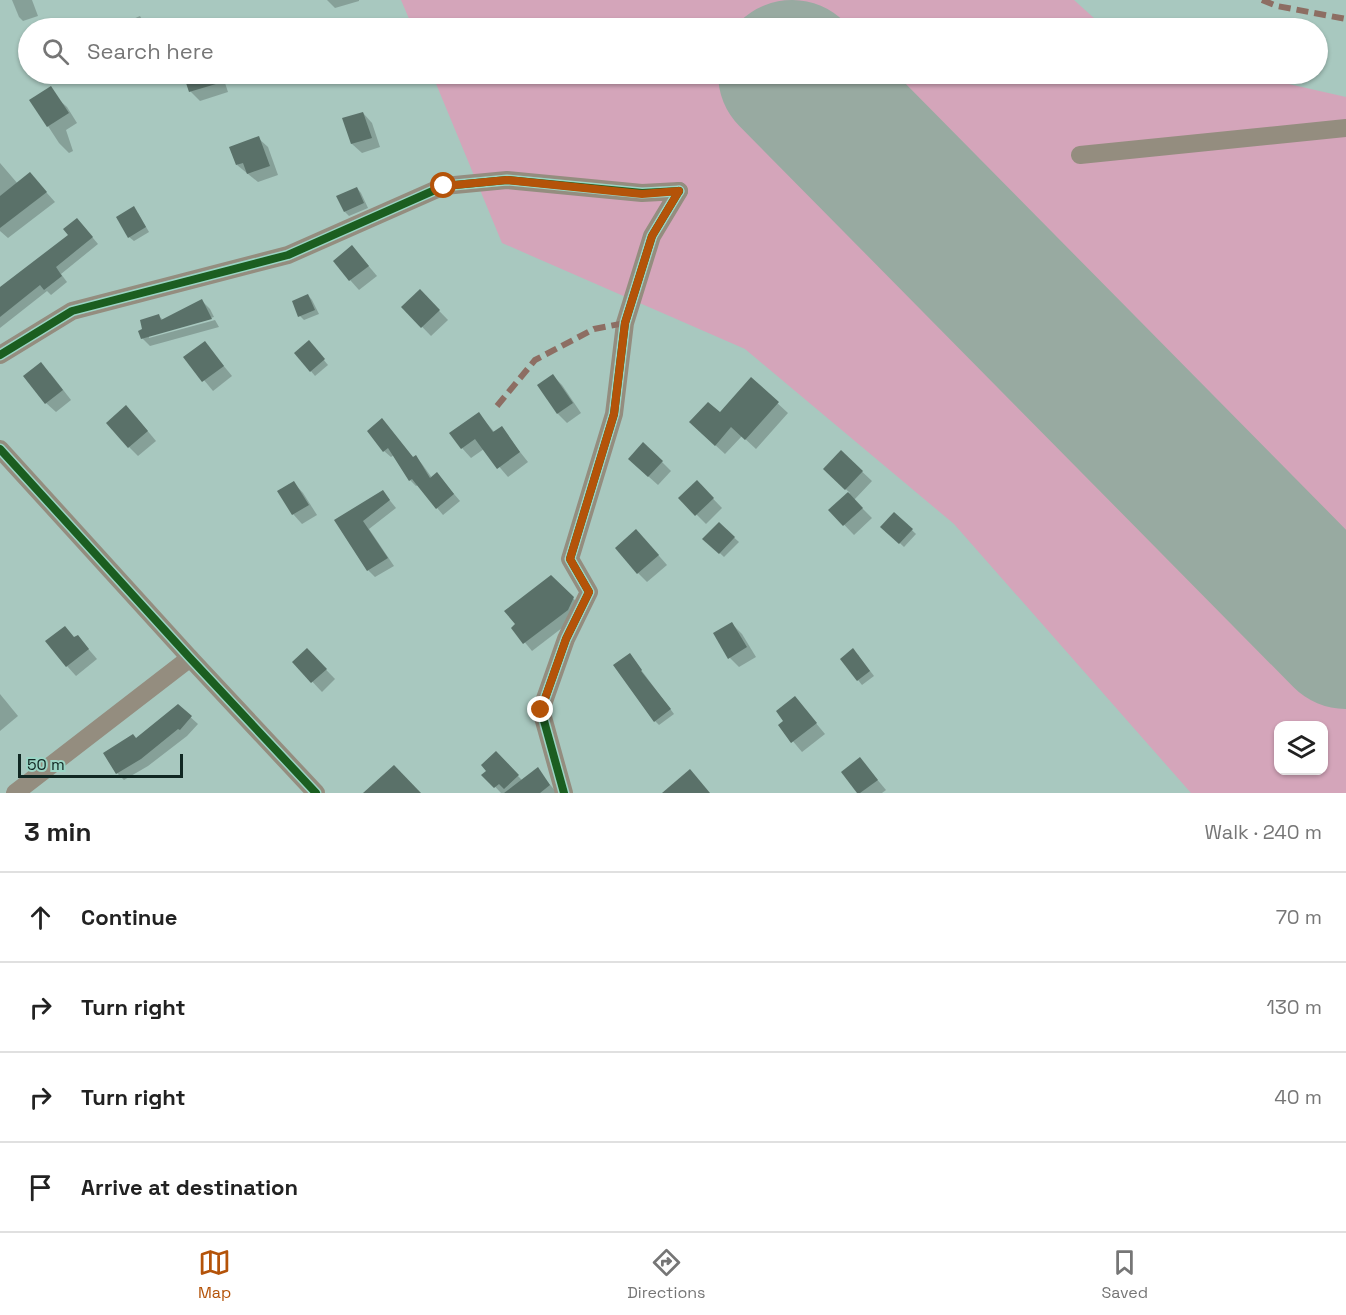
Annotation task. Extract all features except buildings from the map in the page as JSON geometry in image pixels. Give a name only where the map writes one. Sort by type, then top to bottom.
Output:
[{"type":"street","points":[[1080,155],[1346,128]]},
{"type":"street","points":[[0,356],[72,311],[288,255],[444,186],[507,180],[642,194],[679,191],[652,236],[625,323],[614,414],[570,559],[589,592],[566,639],[541,710],[564,793]]},
{"type":"street","points":[[0,449],[316,793]]},
{"type":"street","points":[[15,793],[190,658]]},
{"type":"shaded area","points":[[401,0],[1074,0],[1094,18],[409,18]]},
{"type":"shaded area","points":[[436,84],[1289,84],[1346,97],[1346,793],[1191,793],[954,524],[745,349],[502,243]]},
{"type":"runway","points":[[802,84],[1346,635]]},
{"type":"marked path","points":[[1262,0],[1277,6],[1346,19]]},
{"type":"marked path","points":[[497,406],[535,360],[594,329],[625,323]]},
{"type":"cycle path","points":[[0,355],[72,311],[288,255],[444,186],[507,180],[642,193],[679,191]]},
{"type":"cycle path","points":[[564,793],[541,710],[566,639],[589,592],[570,559],[614,414],[625,323],[652,236],[679,191]]},
{"type":"cycle path","points":[[0,449],[316,793]]},
{"type":"route","points":[[444,186],[507,180],[642,194],[679,191],[652,236],[625,323],[614,414],[570,559],[589,592],[566,639],[541,710]]}]
